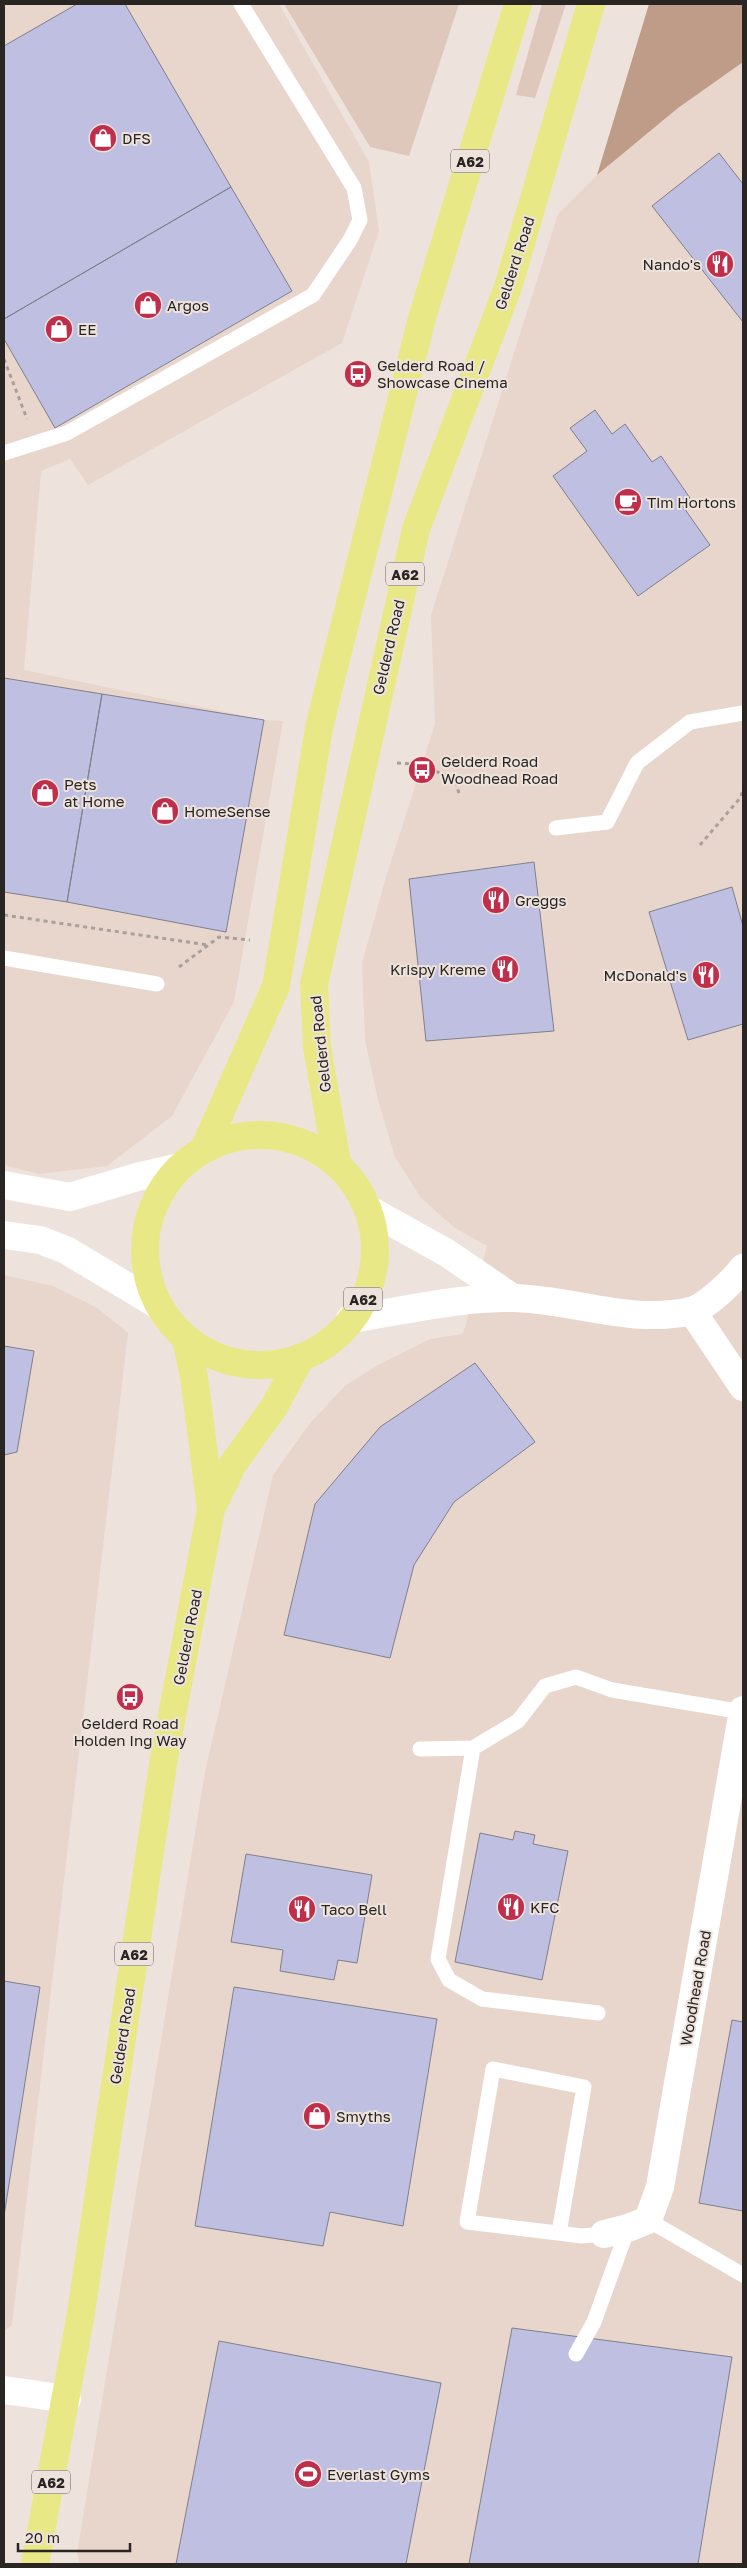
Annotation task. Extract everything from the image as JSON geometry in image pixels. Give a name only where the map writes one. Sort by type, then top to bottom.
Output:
[{"type":"main road","name":"Gelderd Road","points":[[205,1147],[276,986],[319,728],[326,699],[422,318],[518,4]]},
{"type":"main road","name":"Gelderd Road","points":[[337,1163],[317,1047],[314,984],[416,529],[508,287],[591,4]]},
{"type":"main road","name":"Gelderd Road","points":[[254,1134],[284,1136],[337,1163],[364,1199],[375,1240],[375,1260],[370,1284],[359,1308],[337,1335],[301,1357],[278,1364],[241,1364],[213,1356],[186,1339],[158,1305],[146,1271],[145,1234],[156,1199],[180,1168],[205,1147],[254,1134]]},
{"type":"main road","name":"Gelderd Road","points":[[186,1339],[194,1377],[211,1509]]},
{"type":"main road","name":"Gelderd Road","points":[[35,2564],[66,2400],[164,1758],[211,1509],[233,1464],[274,1407],[301,1357]]},
{"type":"street","points":[[4,1185],[70,1197],[137,1176],[180,1168]]},
{"type":"street","points":[[368,1209],[447,1253],[513,1298]]},
{"type":"street","points":[[4,1234],[40,1240],[66,1250],[158,1305]]},
{"type":"street","points":[[350,1319],[434,1305],[513,1298],[642,1316],[692,1311],[731,1284],[743,1268]]},
{"type":"street","points":[[692,1311],[743,1387]]},
{"type":"street","name":"Woodhead Road","points":[[627,2228],[660,2187],[743,1711]]},
{"type":"street","points":[[4,2390],[66,2400]]},
{"type":"lane","points":[[4,453],[67,433],[313,295],[350,240],[360,220],[354,188],[241,4]]},
{"type":"lane","points":[[556,828],[607,822],[637,764],[690,722],[743,713]]},
{"type":"lane","points":[[4,958],[157,984]]},
{"type":"lane","points":[[420,1749],[472,1748],[518,1721],[545,1686],[576,1677],[612,1690],[743,1711]]},
{"type":"lane","points":[[472,1748],[438,1959],[449,1980],[482,1999],[598,2013]]},
{"type":"lane","points":[[559,2233],[584,2087],[494,2069],[467,2222],[582,2236],[627,2228],[743,2275]]},
{"type":"lane","points":[[576,2354],[594,2322],[627,2228]]},
{"type":"path","points":[[4,359],[36,443]]},
{"type":"path","points":[[363,761],[414,764],[455,778],[460,794]]},
{"type":"path","points":[[700,845],[741,797],[743,788]]},
{"type":"path","points":[[4,915],[208,945]]},
{"type":"path","points":[[157,984],[219,937]]},
{"type":"shaded area","points":[[4,4],[279,4],[369,162],[379,231],[342,343],[88,485],[70,459],[41,471],[24,670],[264,720],[283,721],[234,1002],[172,1116],[107,1166],[39,1174],[4,1165]]},
{"type":"shaded area","points":[[284,4],[459,4],[409,156],[370,147]]},
{"type":"shaded area","points":[[542,4],[566,4],[535,98],[516,95]]},
{"type":"shaded area","points":[[649,4],[743,4],[743,62],[678,108],[597,175]]},
{"type":"shaded area","points":[[743,60],[743,2564],[80,2564],[77,2553],[205,1772],[273,1475],[310,1423],[346,1385],[378,1365],[430,1339],[463,1334],[487,1246],[455,1228],[421,1198],[395,1157],[378,1100],[365,1040],[362,963],[386,877],[435,724],[431,615],[558,214],[597,175],[678,108]]},
{"type":"shaded area","points":[[4,1275],[53,1286],[96,1307],[128,1333],[12,2325],[4,2332]]},
{"type":"building","name":"DFS","points":[[77,4],[125,4],[231,187],[4,319],[4,46]]},
{"type":"building","name":"Nando's","points":[[719,153],[743,184],[743,322],[652,206]]},
{"type":"building","name":"Argos","points":[[231,187],[292,291],[55,428],[4,339],[4,319]]},
{"type":"building","name":"Tim Hortons","points":[[595,410],[612,434],[625,424],[652,462],[661,456],[690,498],[682,505],[710,545],[638,596],[553,476],[587,451],[570,428]]},
{"type":"building","name":"Pets at Home","points":[[4,678],[102,694],[67,902],[4,892]]},
{"type":"building","name":"HomeSense","points":[[102,694],[264,720],[226,932],[67,902]]},
{"type":"building","points":[[534,862],[554,1031],[426,1041],[409,879]]},
{"type":"building","name":"McDonald's","points":[[732,887],[743,926],[743,1024],[688,1040],[649,912]]},
{"type":"building","points":[[4,1346],[34,1351],[17,1452],[4,1455]]},
{"type":"building","points":[[475,1363],[535,1442],[454,1502],[414,1565],[390,1658],[284,1635],[315,1504],[380,1427]]},
{"type":"building","name":"KFC","points":[[515,1831],[535,1835],[533,1844],[568,1851],[542,1980],[455,1962],[480,1833],[513,1840]]},
{"type":"building","name":"Taco Bell","points":[[246,1854],[372,1875],[357,1963],[338,1960],[334,1980],[280,1971],[283,1950],[231,1942]]},
{"type":"building","points":[[4,1981],[40,1987],[4,2216]]},
{"type":"building","name":"Smyths","points":[[234,1987],[437,2019],[403,2226],[330,2212],[323,2246],[195,2226]]},
{"type":"building","points":[[732,2020],[743,2022],[743,2211],[699,2203]]},
{"type":"building","points":[[512,2328],[732,2357],[698,2564],[469,2564]]},
{"type":"building","name":"Everlast Gyms","points":[[219,2341],[441,2383],[406,2564],[176,2564]]},
{"type":"place","name":"DFS","points":[[103,138]]},
{"type":"place","name":"Nando's","points":[[720,264]]},
{"type":"place","name":"Argos","points":[[148,305]]},
{"type":"place","name":"EE","points":[[59,329]]},
{"type":"place","name":"Gelderd Road / Showcase Cinema","points":[[358,374]]},
{"type":"place","name":"Tim Hortons","points":[[628,502]]},
{"type":"place","name":"Gelderd Road Woodhead Road","points":[[422,770]]},
{"type":"place","name":"Pets at Home","points":[[45,793]]},
{"type":"place","name":"HomeSense","points":[[165,811]]},
{"type":"place","name":"Greggs","points":[[496,900]]},
{"type":"place","name":"Krispy Kreme","points":[[505,969]]},
{"type":"place","name":"McDonald's","points":[[706,975]]},
{"type":"place","name":"Gelderd Road Holden Ing Way","points":[[130,1697]]},
{"type":"place","name":"KFC","points":[[511,1907]]},
{"type":"place","name":"Taco Bell","points":[[302,1909]]},
{"type":"place","name":"Smyths","points":[[317,2116]]},
{"type":"place","name":"Everlast Gyms","points":[[308,2474]]}]
